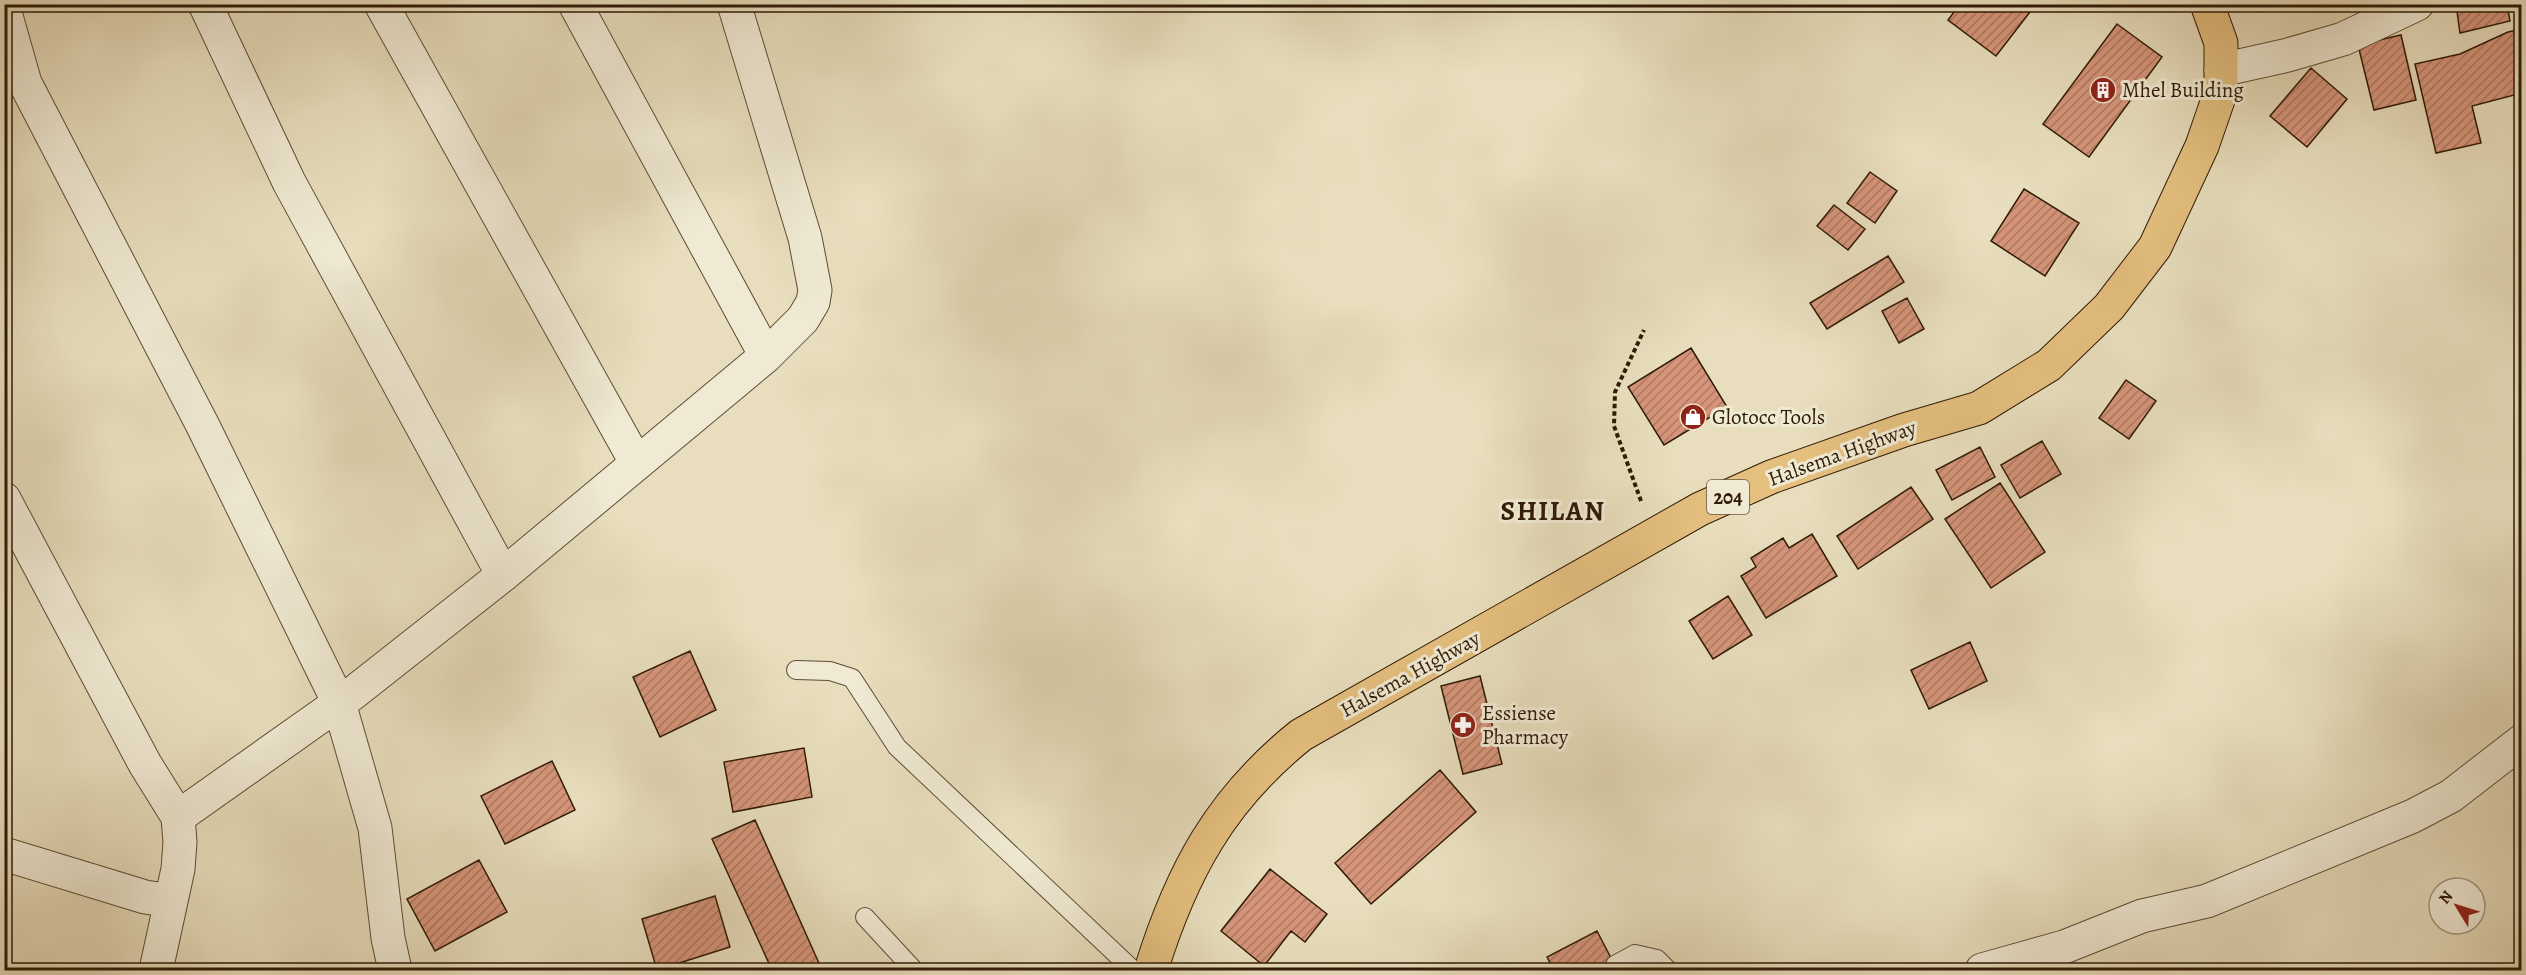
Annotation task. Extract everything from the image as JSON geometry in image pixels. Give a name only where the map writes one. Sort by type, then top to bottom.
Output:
[{"type":"highway","name":"Halsema Highway","points":[[1151,970],[1162,932],[1201,848],[1233,801],[1271,759],[1301,735],[1700,509],[1772,477],[1904,430],[1979,408],[2049,365],[2109,307],[2155,247],[2202,146],[2221,91],[2221,43],[2207,4]]},
{"type":"street","points":[[206,4],[290,182],[503,575]]},
{"type":"street","points":[[381,4],[636,462]]},
{"type":"street","points":[[575,4],[766,356]]},
{"type":"street","points":[[178,817],[339,703],[503,575],[766,356],[803,319],[813,302],[815,290],[805,238],[734,4]]},
{"type":"street","points":[[2221,70],[2288,55],[2343,39],[2417,4]]},
{"type":"street","points":[[4,9],[26,83],[203,426],[339,703],[375,828],[388,938],[395,970]]},
{"type":"street","points":[[4,499],[145,764],[178,817],[180,856],[156,970]]},
{"type":"street","points":[[1982,970],[2064,947],[2142,916],[2207,901],[2414,816],[2451,796],[2522,741]]},
{"type":"street","points":[[4,854],[145,897],[171,901]]},
{"type":"lane","points":[[796,670],[830,671],[852,678],[897,747],[1133,970]]},
{"type":"lane","points":[[865,917],[914,970]]},
{"type":"lane","points":[[1615,965],[1635,954],[1657,959],[1668,970]]},
{"type":"path","points":[[1644,330],[1615,392],[1614,426],[1654,536]]},
{"type":"building","points":[[1960,4],[2029,4],[2033,8],[1996,56],[1948,20]]},
{"type":"building","points":[[2456,4],[2507,4],[2510,21],[2460,33]]},
{"type":"building","name":"Mhel Building","points":[[2117,24],[2162,57],[2089,157],[2043,124]]},
{"type":"building","points":[[2522,29],[2522,93],[2472,106],[2481,143],[2436,153],[2415,64],[2460,54],[2508,32]]},
{"type":"building","points":[[2401,35],[2416,100],[2374,110],[2358,45]]},
{"type":"building","points":[[2311,68],[2347,99],[2307,147],[2270,116]]},
{"type":"building","points":[[1870,172],[1897,191],[1875,223],[1847,203]]},
{"type":"building","points":[[2024,189],[2079,223],[2045,276],[1991,241]]},
{"type":"building","points":[[1834,205],[1865,229],[1848,250],[1817,226]]},
{"type":"building","points":[[1888,256],[1904,282],[1827,329],[1810,303]]},
{"type":"building","points":[[1907,298],[1924,329],[1899,343],[1882,311]]},
{"type":"building","points":[[1691,348],[1727,407],[1664,445],[1628,387]]},
{"type":"building","points":[[2126,380],[2156,401],[2129,439],[2099,418]]},
{"type":"building","points":[[2042,441],[2061,474],[2020,498],[2001,465]]},
{"type":"building","points":[[1980,447],[1995,477],[1952,500],[1936,470]]},
{"type":"building","points":[[2000,483],[2045,552],[1991,588],[1945,519]]},
{"type":"building","points":[[1911,487],[1933,519],[1858,569],[1837,536]]},
{"type":"building","points":[[1812,534],[1837,576],[1766,618],[1741,576],[1756,567],[1751,558],[1783,538],[1789,548]]},
{"type":"building","points":[[1728,596],[1752,635],[1713,659],[1689,621]]},
{"type":"building","points":[[1970,642],[1987,681],[1929,709],[1911,670]]},
{"type":"building","points":[[690,651],[716,710],[660,737],[633,677]]},
{"type":"building","points":[[1480,676],[1502,764],[1463,774],[1441,686]]},
{"type":"building","points":[[804,748],[812,797],[733,812],[724,762]]},
{"type":"building","points":[[552,761],[575,810],[505,844],[481,796]]},
{"type":"building","points":[[1440,770],[1476,812],[1371,904],[1335,863]]},
{"type":"building","points":[[755,820],[822,970],[772,970],[712,839]]},
{"type":"building","points":[[479,860],[507,912],[435,951],[407,899]]},
{"type":"building","points":[[1270,869],[1327,914],[1305,942],[1291,931],[1264,966],[1221,931]]},
{"type":"building","points":[[715,896],[730,947],[657,970],[642,919]]},
{"type":"building","points":[[1597,931],[1612,960],[1591,970],[1554,970],[1547,957]]},
{"type":"place","name":"Mhel Building","points":[[2103,90]]},
{"type":"place","name":"Glotocc Tools","points":[[1693,417]]},
{"type":"place","name":"Essiense Pharmacy","points":[[1463,725]]},
{"type":"district","name":"SHILAN","points":[[1553,511]]}]
